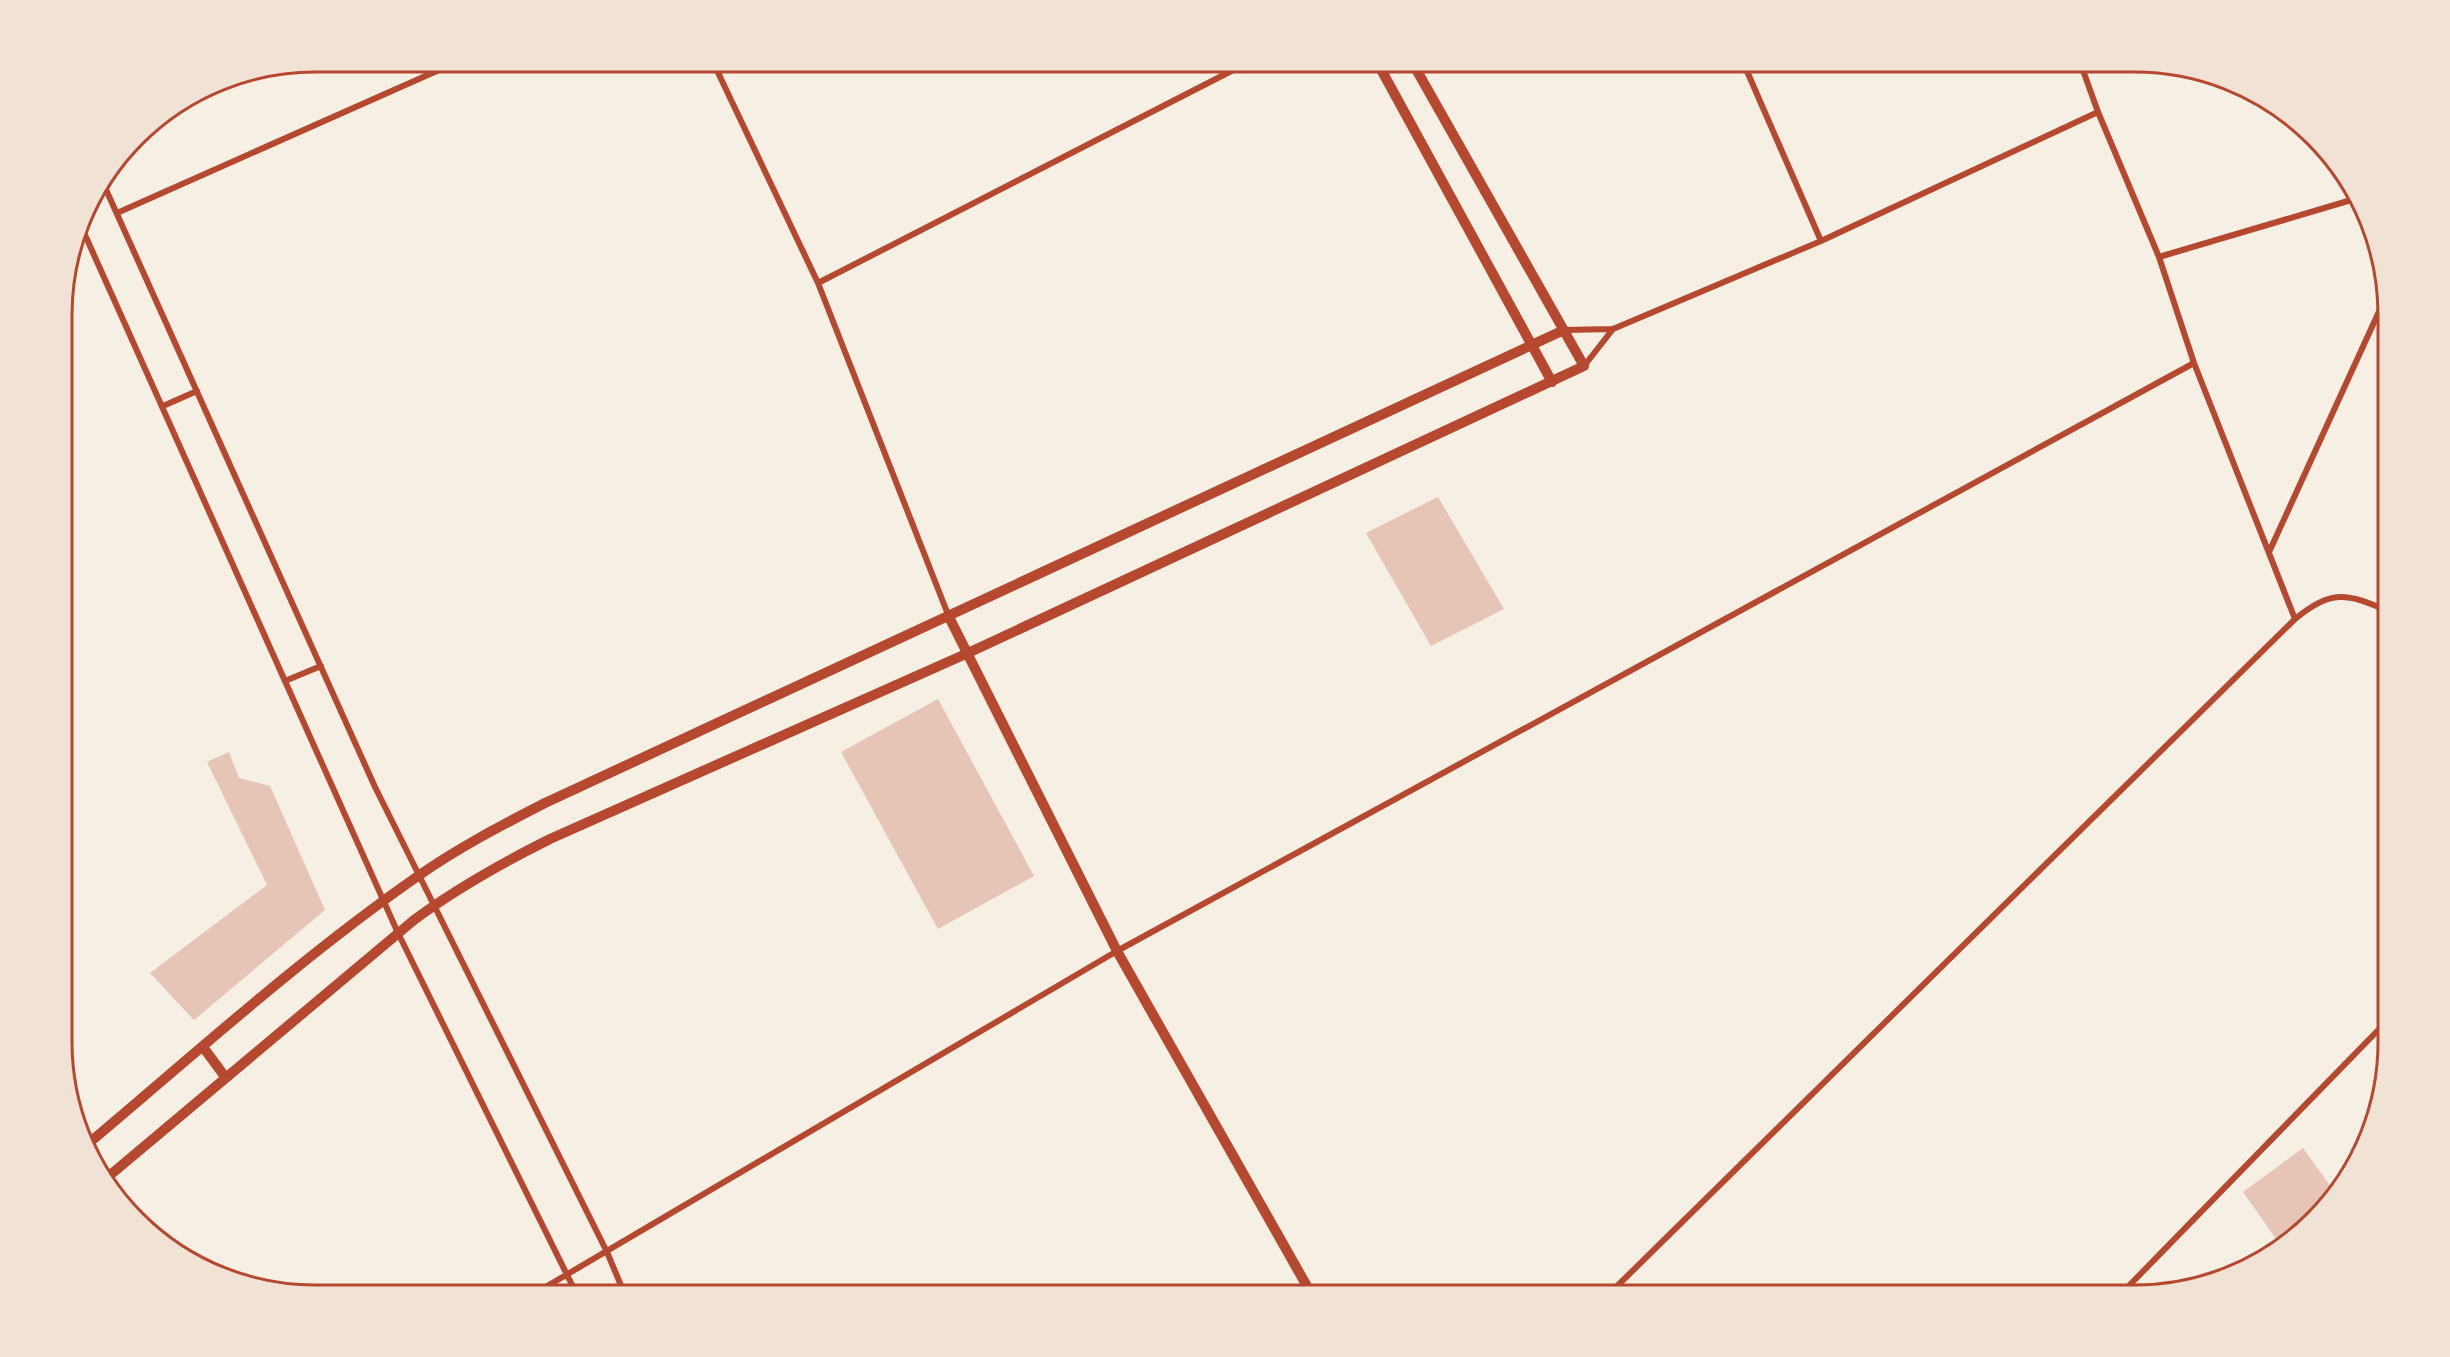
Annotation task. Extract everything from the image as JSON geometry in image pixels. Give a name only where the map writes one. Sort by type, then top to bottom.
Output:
[{"type":"street","points":[[117,213],[434,72]]},
{"type":"street","points":[[718,72],[818,283],[949,618],[1117,951],[1306,1285]]},
{"type":"street","points":[[818,283],[1229,72]]},
{"type":"street","points":[[1383,72],[1552,382]]},
{"type":"street","points":[[1418,72],[1584,366]]},
{"type":"street","points":[[1747,72],[1821,241]]},
{"type":"street","points":[[2084,72],[2158,257],[2194,363],[2270,550],[2295,619]]},
{"type":"street","points":[[92,1140],[203,1047],[419,875],[545,803],[949,618],[1564,330],[1613,329],[1821,241],[2098,112]]},
{"type":"street","points":[[107,191],[375,787],[432,906],[607,1252],[621,1285]]},
{"type":"street","points":[[2158,257],[2349,201]]},
{"type":"street","points":[[85,236],[398,933],[572,1285]]},
{"type":"street","points":[[2270,550],[2378,314]]},
{"type":"street","points":[[111,1174],[398,933],[432,906],[498,865],[550,839],[968,653],[1552,382],[1584,366],[1613,329]]},
{"type":"street","points":[[550,1285],[1117,951],[2194,363]]},
{"type":"street","points":[[163,406],[197,391]]},
{"type":"street","points":[[1618,1285],[2295,619],[2315,603],[2345,595],[2378,607]]},
{"type":"street","points":[[285,681],[321,666]]},
{"type":"street","points":[[2130,1285],[2378,1030]]},
{"type":"street","points":[[203,1047],[226,1078]]},
{"type":"building","points":[[1438,497],[1504,609],[1431,646],[1366,533]]},
{"type":"building","points":[[938,699],[1034,876],[938,929],[841,752]]},
{"type":"building","points":[[229,752],[239,778],[270,786],[325,910],[194,1020],[150,973],[267,885],[207,762]]},
{"type":"building","points":[[2303,1148],[2331,1186],[2307,1214],[2277,1239],[2243,1192]]}]
